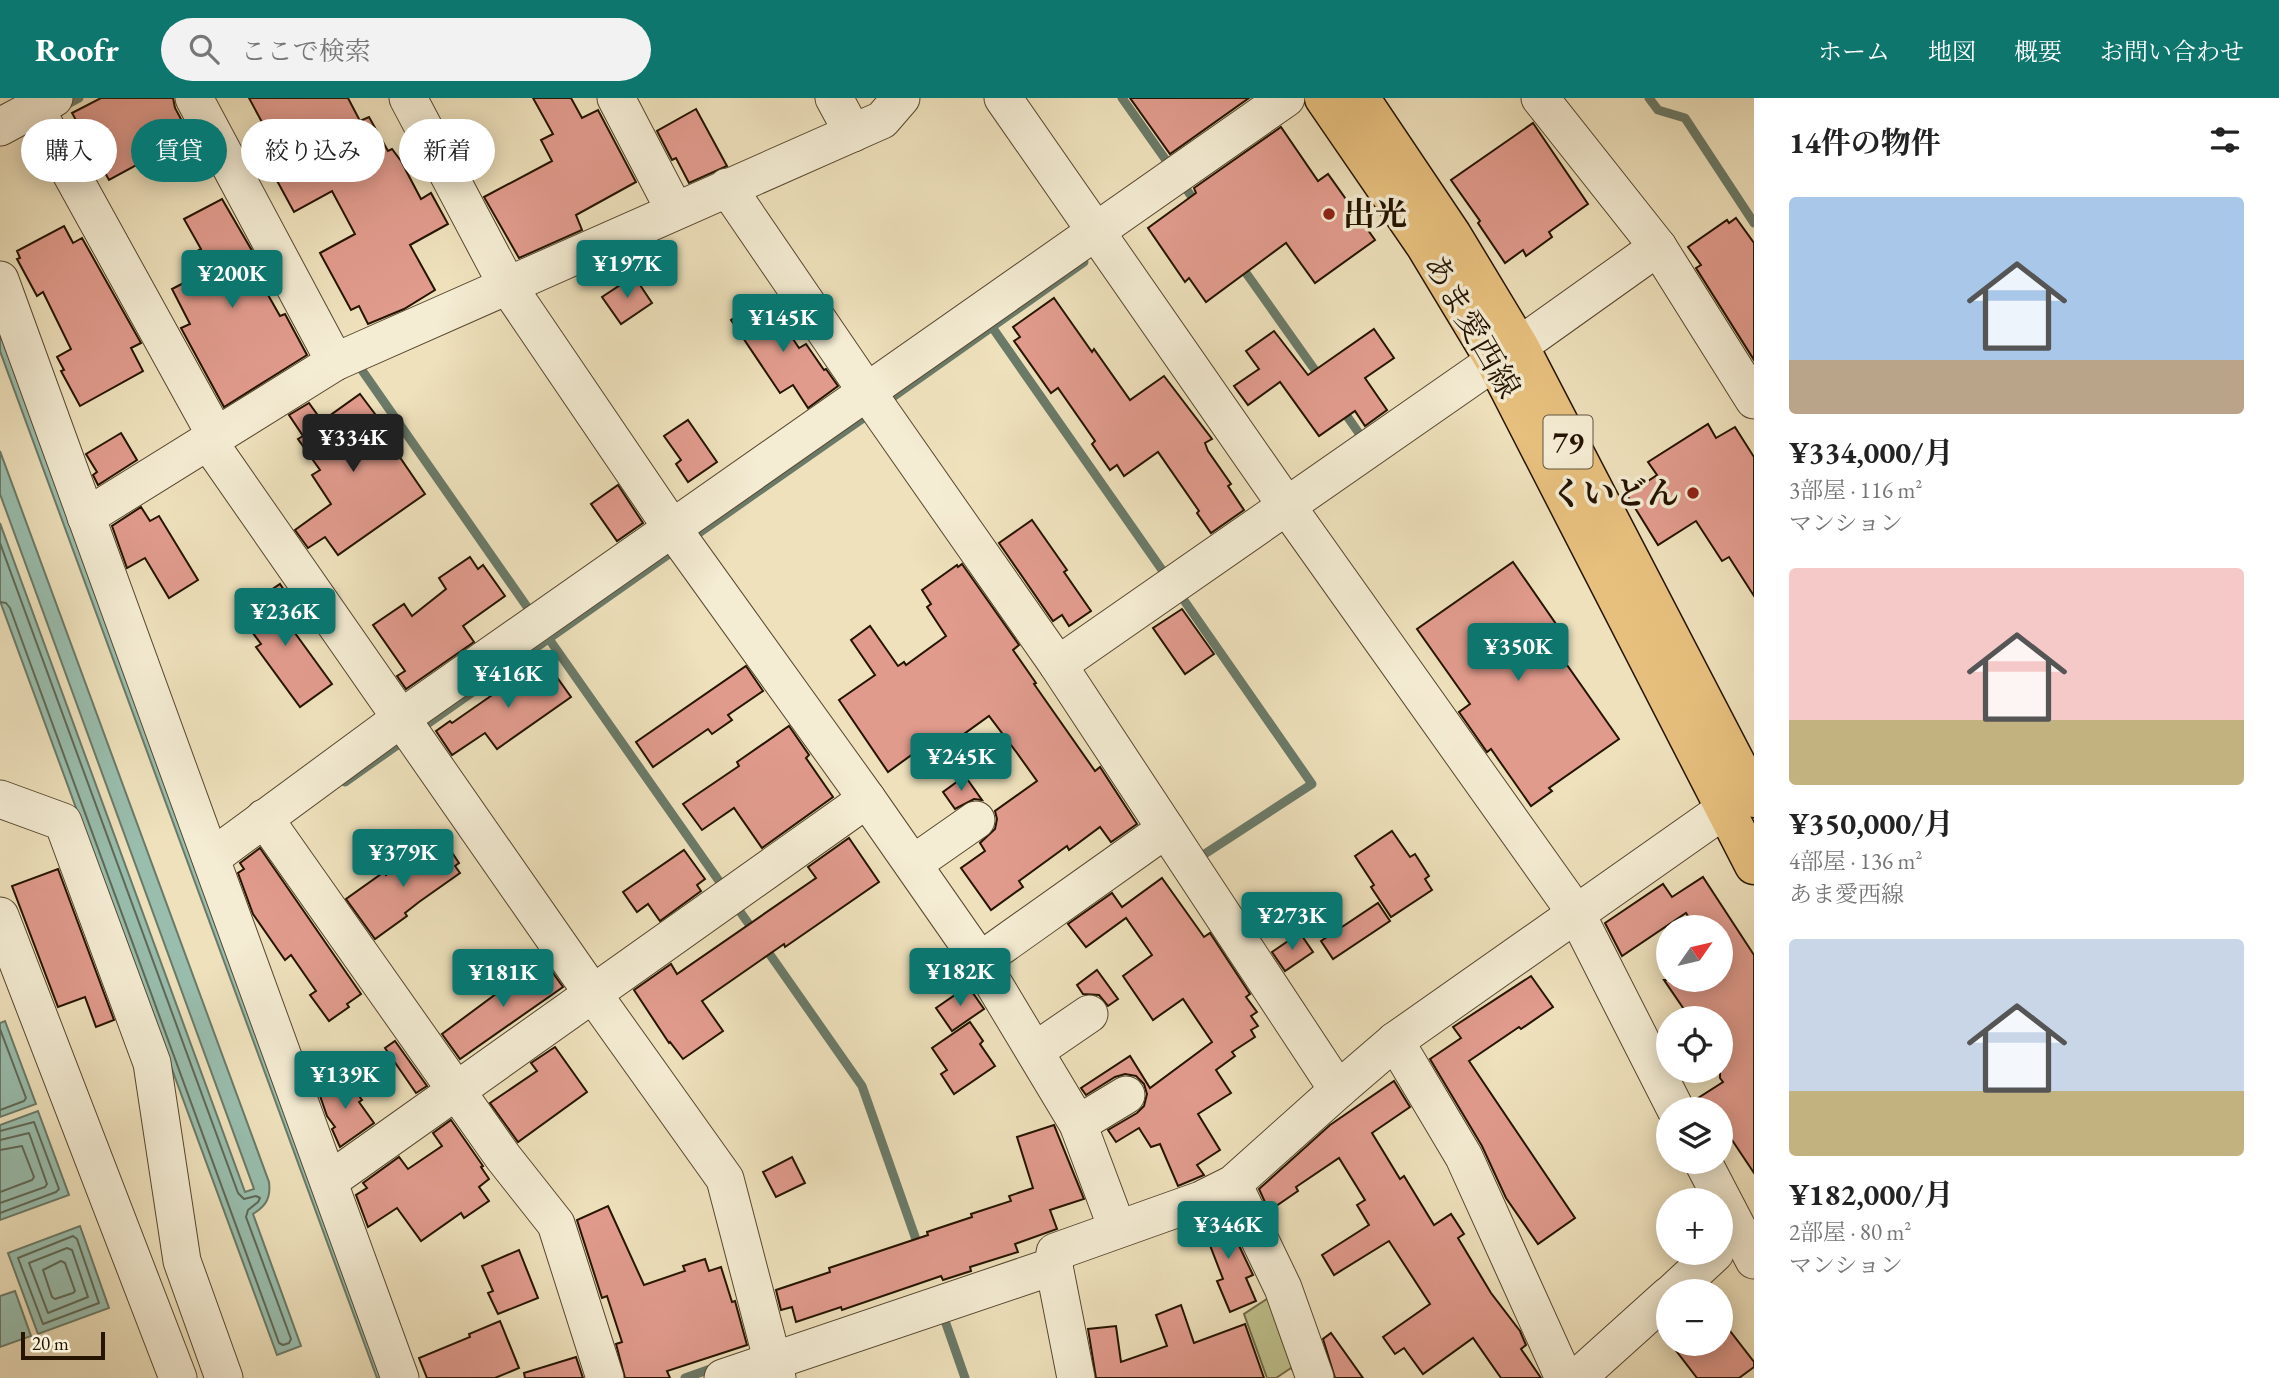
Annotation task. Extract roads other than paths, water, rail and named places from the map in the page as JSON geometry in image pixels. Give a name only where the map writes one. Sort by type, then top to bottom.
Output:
[{"type":"main road","name":"あま愛西線","points":[[1324,98],[1425,244],[1507,354]]},
{"type":"main road","name":"あま愛西線","points":[[1360,98],[1452,235],[1507,354],[1746,798],[1754,864]]},
{"type":"street","points":[[194,98],[335,362]]},
{"type":"street","points":[[408,98],[508,285],[672,528],[980,961],[1078,1124],[1117,1228]]},
{"type":"street","points":[[617,98],[676,211]]},
{"type":"street","points":[[834,98],[852,133]]},
{"type":"street","points":[[86,517],[335,362],[882,120],[901,98]]},
{"type":"street","points":[[1003,98],[1286,505],[1576,913],[1669,1097]]},
{"type":"street","points":[[211,858],[400,719],[1286,98]]},
{"type":"street","points":[[1540,98],[1658,247],[1754,400]]},
{"type":"street","points":[[0,127],[45,103],[212,439],[400,719],[725,1179],[774,1369]]},
{"type":"street","points":[[727,187],[1058,666],[1338,1090]]},
{"type":"street","points":[[1058,666],[1658,247]]},
{"type":"street","points":[[0,280],[400,1378]]},
{"type":"street","points":[[1076,1378],[1054,1266],[1055,1252],[1201,1200],[1233,1184],[1395,1041],[1576,913],[1746,798]]},
{"type":"street","points":[[0,799],[63,821],[152,1063],[182,1261],[225,1378]]},
{"type":"street","points":[[329,1181],[867,799]]},
{"type":"street","points":[[264,818],[503,1157],[556,1224],[605,1378]]},
{"type":"street","points":[[913,864],[976,820]]},
{"type":"street","points":[[980,961],[1166,830]]},
{"type":"street","points":[[0,916],[178,1378]]},
{"type":"street","points":[[1035,1051],[1089,1014]]},
{"type":"street","points":[[1395,1041],[1464,1157],[1564,1378]]},
{"type":"street","points":[[1078,1124],[1126,1095]]},
{"type":"street","points":[[1689,1279],[1736,1242],[1708,1174]]},
{"type":"street","points":[[1233,1184],[1283,1288],[1315,1378]]},
{"type":"street","points":[[723,1378],[774,1369],[1054,1266]]},
{"type":"street","points":[[1577,1378],[1656,1307]]},
{"type":"water","points":[[0,312],[391,1378],[377,1378],[0,351]]},
{"type":"water","points":[[0,451],[269,1182],[267,1201],[253,1214],[301,1346],[277,1355],[0,601],[0,523],[245,1192],[254,1189],[0,494]]},
{"type":"water","points":[[5,1021],[36,1104],[0,1117],[0,1023]]},
{"type":"water","points":[[38,1111],[69,1195],[0,1220],[0,1125]]},
{"type":"water","points":[[80,1226],[109,1308],[38,1334],[8,1253]]},
{"type":"water","points":[[15,1291],[31,1336],[0,1347],[0,1296]]},
{"type":"waterway","points":[[62,107],[79,98]]},
{"type":"waterway","points":[[1122,98],[1168,163]]},
{"type":"waterway","points":[[1649,98],[1658,110],[1685,118],[1754,223]]},
{"type":"waterway","points":[[1187,190],[1198,206]]},
{"type":"waterway","points":[[887,401],[1084,262]]},
{"type":"waterway","points":[[1239,263],[1322,380]]},
{"type":"waterway","points":[[992,327],[1167,577]]},
{"type":"waterway","points":[[359,366],[530,611]]},
{"type":"waterway","points":[[1342,409],[1363,439]]},
{"type":"waterway","points":[[693,537],[869,414]]},
{"type":"waterway","points":[[420,729],[676,549]]},
{"type":"waterway","points":[[1181,596],[1312,784],[1200,857]]},
{"type":"waterway","points":[[549,639],[724,888]]},
{"type":"waterway","points":[[345,782],[403,741]]},
{"type":"waterway","points":[[736,906],[756,934]]},
{"type":"waterway","points":[[764,946],[862,1086],[919,1248]]},
{"type":"waterway","points":[[943,1315],[965,1378]]},
{"type":"waterway","points":[[685,1378],[716,1367]]},
{"type":"place","name":"出光","points":[[1329,214]]},
{"type":"place","name":"くいどん","points":[[1693,493]]}]
